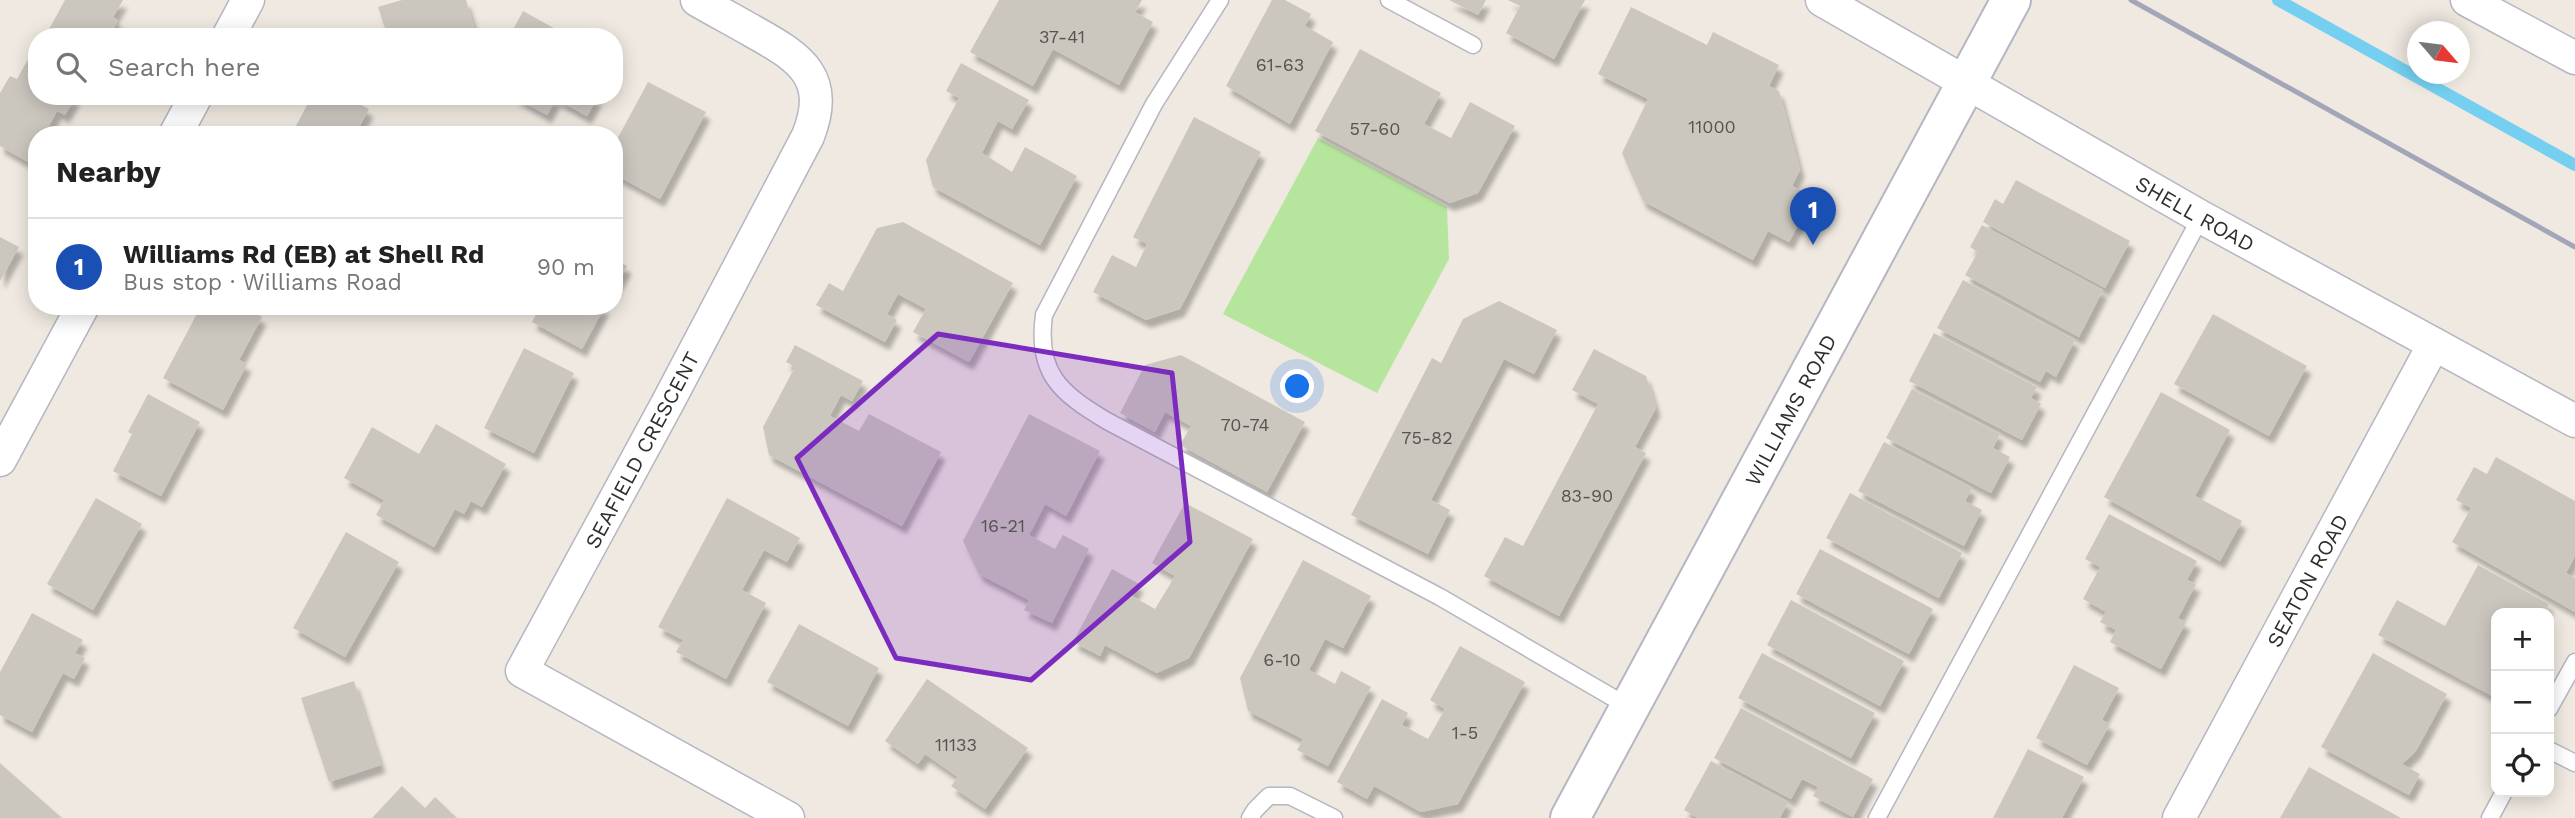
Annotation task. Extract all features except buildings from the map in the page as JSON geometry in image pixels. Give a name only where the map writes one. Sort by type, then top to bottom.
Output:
[{"type":"street","points":[[233,28],[248,0]]},
{"type":"street","name":"SEAFIELD CRESCENT","points":[[697,0],[785,48],[800,61],[815,89],[817,105],[814,120],[674,392],[522,671],[788,818]]},
{"type":"street","name":"SHELL ROAD","points":[[1822,0],[2201,217],[2575,421]]},
{"type":"street","name":"WILLIAMS ROAD","points":[[1570,818],[2011,0]]},
{"type":"street","points":[[2468,0],[2575,58]]},
{"type":"street","points":[[180,126],[191,105]]},
{"type":"street","points":[[0,460],[78,315]]},
{"type":"street","name":"SEATON ROAD","points":[[2179,818],[2434,344]]},
{"type":"lane","points":[[1220,0],[1154,104],[1044,315],[1041,335],[1043,358],[1054,379],[1087,409],[1107,421],[1440,597],[1629,707]]},
{"type":"lane","points":[[1389,0],[1473,44]]},
{"type":"lane","points":[[1877,818],[2201,217]]},
{"type":"lane","points":[[2554,700],[2575,662]]},
{"type":"lane","points":[[2554,752],[2575,763]]},
{"type":"lane","points":[[1250,818],[1269,796],[1290,796],[1334,818]]},
{"type":"lane","points":[[2490,818],[2501,797]]},
{"type":"highlighted area","points":[[938,334],[1172,373],[1190,542],[1031,680],[896,658],[797,458]]},
{"type":"green space","points":[[1318,138],[1447,207],[1449,259],[1377,393],[1223,314]]},
{"type":"waterway","points":[[2278,0],[2575,165]]},
{"type":"railway","points":[[2131,0],[2575,247]]},
{"type":"place","name":"Williams Rd (EB) at Shell Rd","points":[[1813,245]]}]
